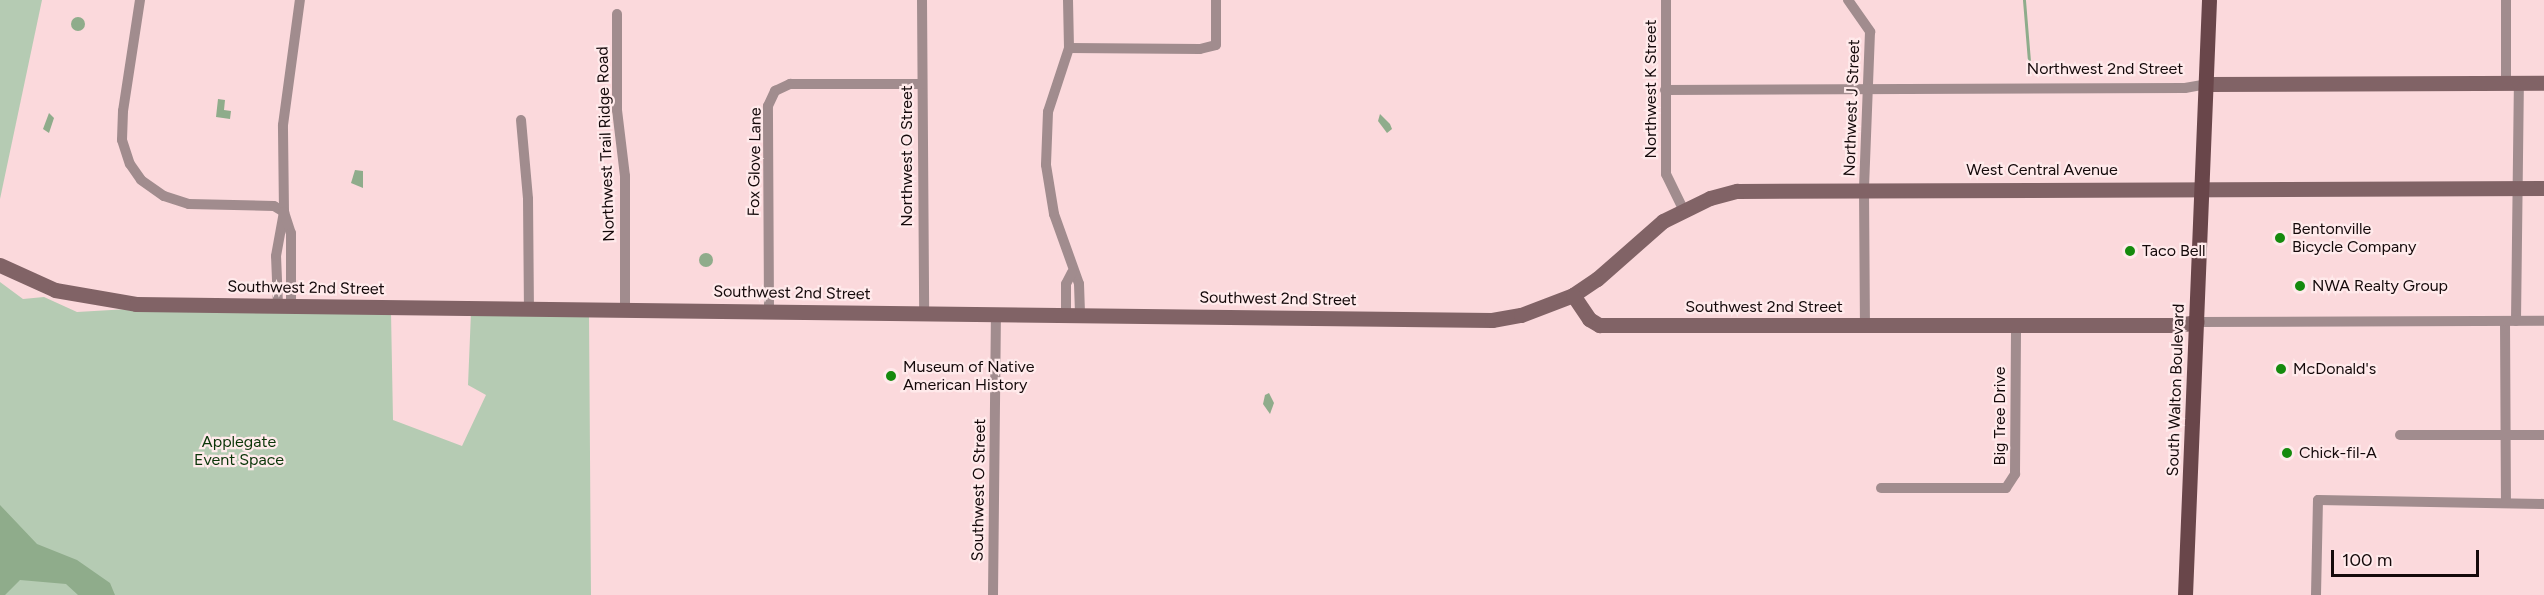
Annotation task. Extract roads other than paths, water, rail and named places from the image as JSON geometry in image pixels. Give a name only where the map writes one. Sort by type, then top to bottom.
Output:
[{"type":"main road","name":"South Walton Boulevard","points":[[2185,595],[2204,187],[2209,0]]},
{"type":"main road","name":"Northwest 2nd Street","points":[[2207,84],[2544,83]]},
{"type":"main road","name":"West Central Avenue","points":[[1573,295],[1597,279],[1648,232],[1683,209],[1737,191],[1864,188],[2544,188]]},
{"type":"main road","name":"Southwest 2nd Street","points":[[0,265],[55,290],[94,299],[136,304],[1492,320],[1521,315],[1573,295],[1589,319],[1599,325],[2178,325],[2197,322]]},
{"type":"street","points":[[140,0],[123,111],[122,140],[130,164],[141,180],[164,196],[189,204],[274,206],[284,212]]},
{"type":"street","points":[[285,305],[291,233],[284,212],[283,125],[300,0]]},
{"type":"street","name":"Northwest O Street","points":[[922,0],[924,313]]},
{"type":"street","points":[[1068,0],[1069,48],[1048,112],[1046,165],[1048,193],[1068,245],[1072,272],[1079,284],[1073,314]]},
{"type":"street","points":[[1069,48],[1200,49],[1216,45],[1216,0]]},
{"type":"street","name":"Northwest K Street","points":[[1666,0],[1666,174],[1683,209]]},
{"type":"street","name":"Northwest J Street","points":[[1848,0],[1870,32],[1864,188],[1864,325]]},
{"type":"street","points":[[2506,0],[2512,83],[2515,188],[2506,435],[2506,501]]},
{"type":"street","name":"Northwest Trail Ridge Road","points":[[617,14],[617,110],[625,176],[625,309]]},
{"type":"street","name":"Fox Glove Lane","points":[[770,311],[768,106],[775,92],[790,84],[922,84]]},
{"type":"street","name":"Northwest 2nd Street","points":[[1665,90],[2185,88],[2207,84]]},
{"type":"street","points":[[521,120],[528,198],[529,308]]},
{"type":"street","name":"Southwest O Street","points":[[993,595],[996,314]]},
{"type":"street","name":"Southwest 2nd Street","points":[[2197,322],[2544,321]]},
{"type":"street","name":"Big Tree Drive","points":[[1881,488],[2006,488],[2015,474],[2016,325]]},
{"type":"street","points":[[2400,435],[2544,435]]},
{"type":"street","points":[[2316,595],[2318,500],[2506,501],[2544,504]]},
{"type":"waterway","points":[[2024,0],[2030,73]]},
{"type":"place","name":"Bentonville Bicycle Company","points":[[2280,238]]},
{"type":"place","name":"Taco Bell","points":[[2130,251]]},
{"type":"place","name":"NWA Realty Group","points":[[2300,286]]},
{"type":"place","name":"McDonald's","points":[[2281,369]]},
{"type":"place","name":"Museum of Native American History","points":[[891,376]]},
{"type":"place","name":"Chick-fil-A","points":[[2287,453]]},
{"type":"park label","name":"Applegate Event Space","points":[[239,451]]}]
